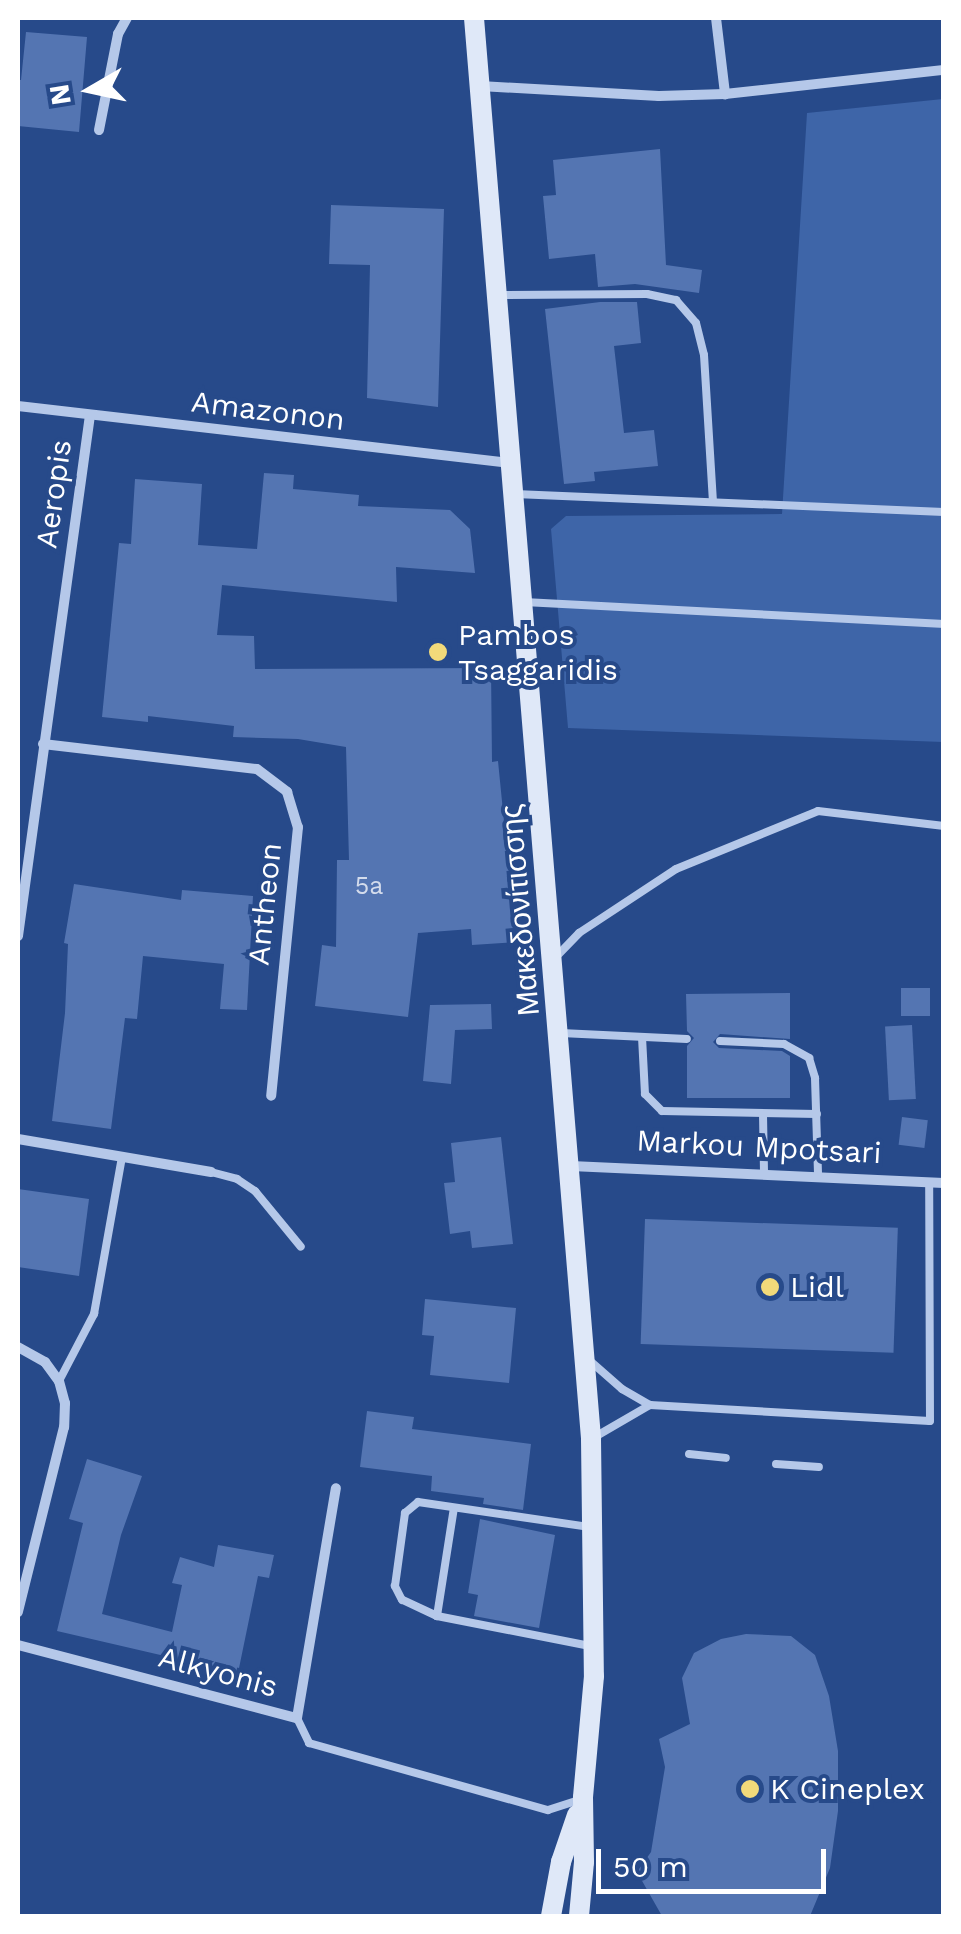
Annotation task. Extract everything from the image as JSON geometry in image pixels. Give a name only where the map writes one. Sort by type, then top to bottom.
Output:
[{"type":"main road","name":"Μακεδονίτισσης","points":[[474,18],[561,1033],[591,1439],[594,1646],[578,1916]]},
{"type":"main road","name":"Μακεδονίτισσης","points":[[551,1916],[562,1862],[582,1798]]},
{"type":"street","points":[[100,130],[118,34],[127,18]]},
{"type":"street","points":[[716,18],[726,94]]},
{"type":"street","points":[[479,86],[659,96],[726,94],[944,70]]},
{"type":"street","name":"Amazonon","points":[[18,406],[512,463]]},
{"type":"street","name":"Aeropis","points":[[18,936],[90,415]]},
{"type":"street","name":"Antheon","points":[[43,744],[257,769],[287,792],[298,827],[270,1096]]},
{"type":"street","points":[[18,1139],[211,1172]]},
{"type":"street","name":"Markou Mpotsari","points":[[571,1166],[818,1173],[944,1182]]},
{"type":"street","points":[[18,1347],[45,1362],[58,1381],[65,1403],[64,1426],[18,1612]]},
{"type":"street","name":"Alkyonis","points":[[18,1645],[296,1718],[336,1488]]},
{"type":"lane","points":[[498,296],[646,294],[676,300],[696,323],[704,355],[713,502]]},
{"type":"lane","points":[[515,494],[944,512]]},
{"type":"lane","points":[[524,602],[944,624]]},
{"type":"lane","points":[[554,958],[579,932],[676,869],[818,811],[944,826]]},
{"type":"lane","points":[[561,1033],[687,1039]]},
{"type":"lane","points":[[642,1037],[645,1094],[662,1111],[817,1114]]},
{"type":"lane","points":[[720,1040],[774,1042],[802,1052],[813,1067],[818,1173]]},
{"type":"lane","points":[[763,1114],[764,1172]]},
{"type":"lane","points":[[58,1381],[94,1314],[122,1157]]},
{"type":"lane","points":[[211,1172],[237,1179],[254,1192],[301,1246]]},
{"type":"lane","points":[[586,1358],[622,1389],[650,1405],[930,1421],[929,1182]]},
{"type":"lane","points":[[591,1439],[650,1405]]},
{"type":"lane","points":[[689,1454],[726,1458]]},
{"type":"lane","points":[[776,1464],[819,1466]]},
{"type":"lane","points":[[594,1527],[418,1502],[408,1506],[405,1513],[397,1594],[437,1616],[594,1646]]},
{"type":"lane","points":[[437,1616],[454,1508]]},
{"type":"lane","points":[[296,1718],[309,1743],[548,1810],[582,1798]]},
{"type":"shaded area","points":[[943,99],[943,742],[568,728],[551,529],[566,516],[782,514],[807,113]]},
{"type":"building","points":[[26,32],[87,37],[79,132],[18,126],[18,80]]},
{"type":"building","points":[[660,149],[666,265],[702,270],[699,293],[635,284],[598,287],[595,254],[549,259],[543,196],[556,195],[553,160]]},
{"type":"building","points":[[331,205],[444,209],[438,407],[367,398],[370,265],[329,264]]},
{"type":"building","points":[[637,302],[641,343],[614,346],[624,433],[654,430],[658,466],[594,472],[595,481],[564,484],[545,309]]},
{"type":"building","points":[[264,473],[294,475],[293,489],[359,495],[358,506],[450,510],[470,529],[475,573],[396,567],[397,602],[222,585],[217,635],[254,636],[255,669],[491,668],[492,762],[498,761],[516,942],[472,945],[471,929],[418,933],[408,1017],[315,1006],[322,945],[336,947],[337,860],[349,860],[346,747],[298,739],[233,737],[234,726],[148,716],[148,722],[102,717],[119,543],[131,544],[135,479],[202,484],[198,545],[257,549]]},
{"type":"building","points":[[74,884],[181,900],[182,890],[253,896],[247,1010],[220,1009],[224,964],[143,956],[137,1019],[125,1018],[111,1129],[52,1121],[65,1013],[68,944],[64,943]]},
{"type":"building","points":[[901,988],[930,988],[930,1016],[901,1016]]},
{"type":"building","points":[[790,993],[790,1039],[720,1034],[713,1042],[719,1048],[782,1051],[790,1056],[790,1098],[687,1098],[687,1046],[694,1038],[687,1031],[686,994]]},
{"type":"building","points":[[491,1004],[492,1029],[455,1030],[451,1084],[423,1081],[430,1005]]},
{"type":"building","points":[[912,1025],[916,1099],[889,1100],[885,1026]]},
{"type":"building","points":[[902,1117],[928,1120],[924,1148],[899,1145]]},
{"type":"building","points":[[501,1137],[513,1244],[472,1248],[470,1231],[450,1234],[444,1183],[455,1182],[451,1143]]},
{"type":"building","points":[[18,1189],[89,1199],[79,1276],[18,1267]]},
{"type":"building","name":"Lidl","points":[[645,1219],[898,1228],[893,1353],[641,1344]]},
{"type":"building","points":[[425,1299],[516,1308],[509,1383],[430,1375],[434,1336],[422,1335]]},
{"type":"building","points":[[367,1411],[414,1417],[412,1429],[531,1444],[523,1510],[483,1504],[484,1498],[431,1491],[432,1476],[360,1467]]},
{"type":"building","points":[[87,1459],[142,1476],[121,1535],[102,1614],[172,1632],[182,1585],[172,1583],[180,1557],[214,1567],[218,1545],[274,1555],[269,1578],[258,1576],[238,1673],[57,1631],[83,1523],[69,1519]]},
{"type":"building","points":[[480,1519],[555,1535],[539,1628],[474,1616],[478,1595],[468,1593]]},
{"type":"building","name":"K Cineplex","points":[[746,1634],[791,1636],[815,1655],[829,1696],[838,1751],[838,1811],[830,1868],[810,1916],[662,1916],[637,1872],[651,1852],[665,1767],[659,1739],[690,1724],[682,1678],[694,1653],[721,1639]]},
{"type":"place","name":"Pambos Tsaggaridis","points":[[438,652]]},
{"type":"place","name":"Lidl","points":[[770,1287]]},
{"type":"place","name":"K Cineplex","points":[[750,1789]]}]
